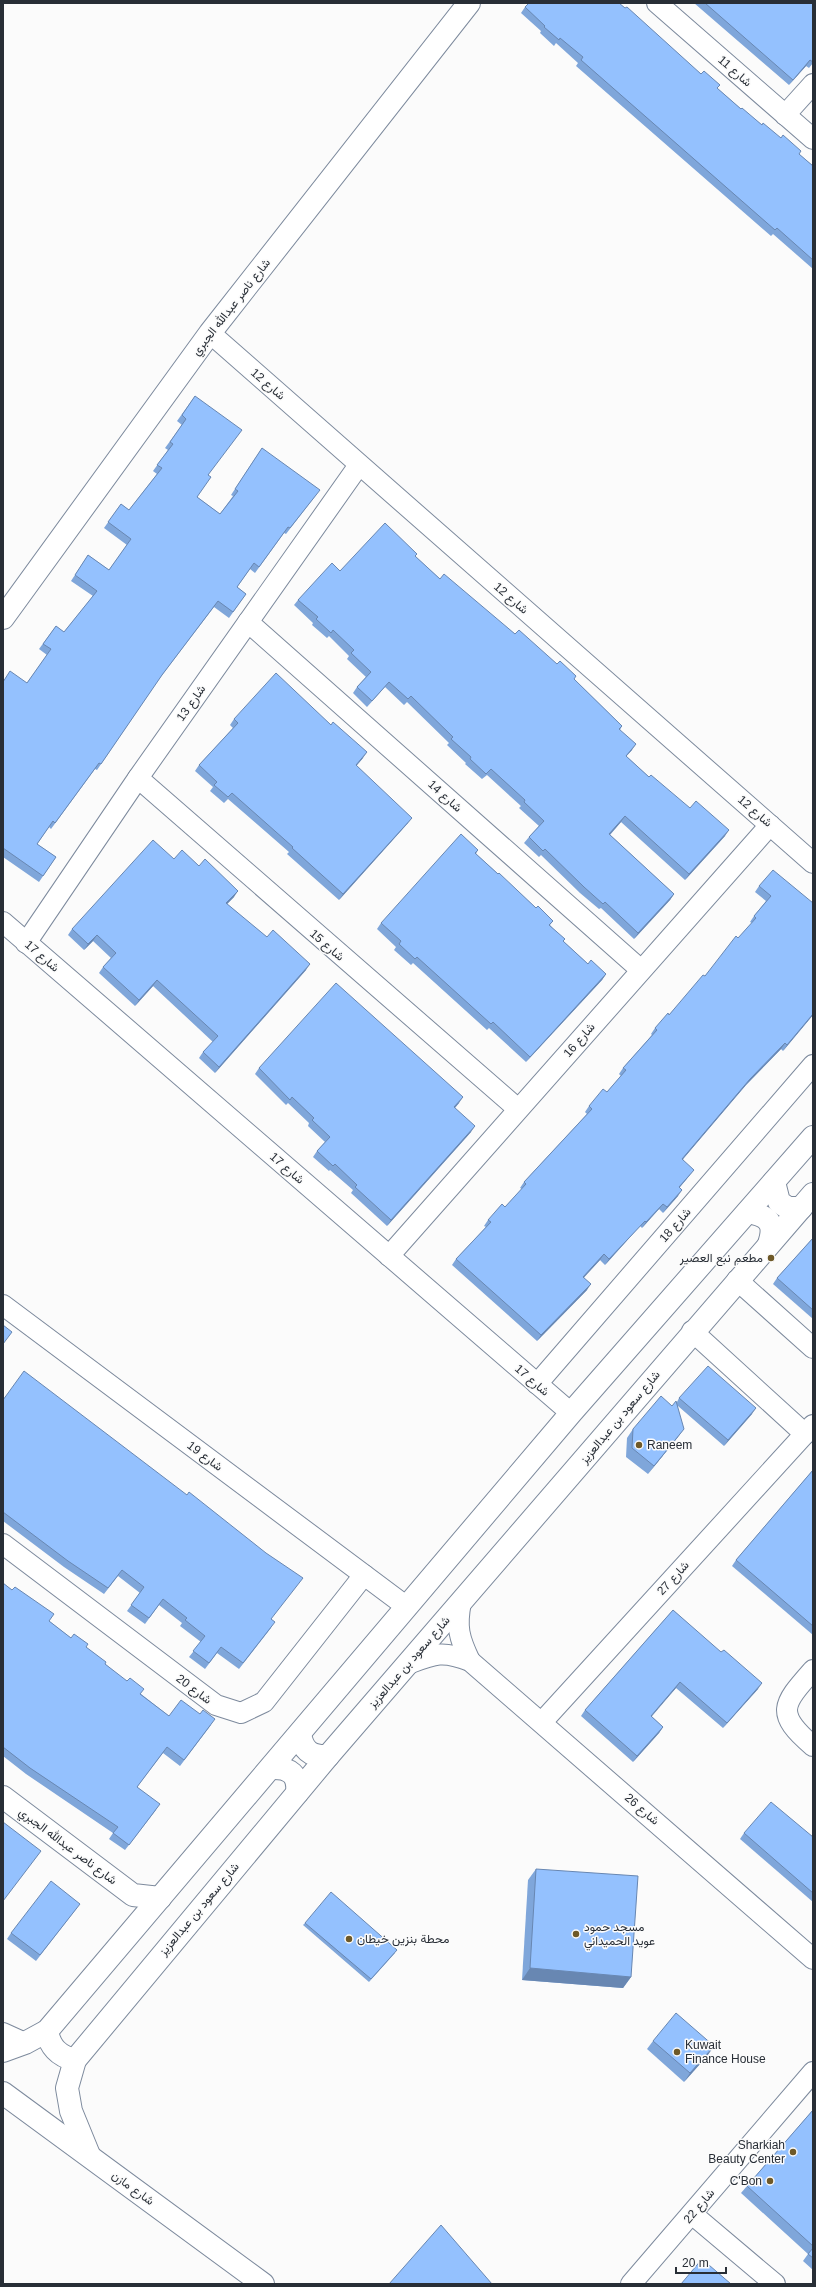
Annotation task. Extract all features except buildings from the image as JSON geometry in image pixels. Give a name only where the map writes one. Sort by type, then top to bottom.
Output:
[{"type":"main road","name":"شارع ناصر عبدالله الجبري","points":[[3,618],[210,333],[469,3]]},
{"type":"main road","points":[[3,2051],[25,2043],[47,2031],[571,1413],[813,1137]]},
{"type":"main road","points":[[774,1182],[780,1202],[788,1208],[807,1201]]},
{"type":"main road","name":"شارع سعود بن عبدالعزيز","points":[[89,2155],[71,2111],[67,2088],[76,2060],[181,1930],[328,1756],[692,1331],[807,1201]]},
{"type":"main road","points":[[748,1212],[763,1215],[770,1222],[773,1232],[769,1244]]},
{"type":"main road","points":[[300,1734],[302,1745],[308,1752],[318,1757],[328,1756]]},
{"type":"main road","points":[[271,1768],[283,1767],[293,1772],[298,1782],[297,1793]]},
{"type":"main road","name":"شارع ناصر عبدالله الجبري","points":[[3,1797],[133,1895]]},
{"type":"main road","points":[[141,1921],[133,1895],[160,1898]]},
{"type":"main road","points":[[47,2031],[49,2042],[56,2051],[65,2057],[76,2060]]},
{"type":"main road","name":"شارع مازن","points":[[3,2093],[263,2284]]},
{"type":"street","name":"شارع 11","points":[[657,3],[813,139]]},
{"type":"street","points":[[785,115],[813,84]]},
{"type":"street","name":"شارع 12","points":[[210,333],[813,863]]},
{"type":"street","name":"شارع 13","points":[[26,942],[138,778],[359,465]]},
{"type":"street","name":"شارع 14","points":[[248,622],[642,970]]},
{"type":"street","name":"شارع 15","points":[[138,778],[518,1109]]},
{"type":"street","name":"شارع 16","points":[[389,1256],[770,824]]},
{"type":"street","name":"شارع 17","points":[[3,922],[571,1413]]},
{"type":"street","name":"شارع 18","points":[[537,1384],[813,1065]]},
{"type":"street","points":[[737,1280],[813,1348]]},
{"type":"street","name":"شارع 19","points":[[3,1305],[407,1607]]},
{"type":"street","name":"شارع 27","points":[[542,1722],[809,1429],[692,1331]]},
{"type":"street","name":"شارع 20","points":[[3,1544],[216,1705],[240,1713],[264,1702],[364,1575]]},
{"type":"street","name":"شارع 26","points":[[461,1602],[457,1623],[460,1640],[470,1661]]},
{"type":"street","name":"شارع 26","points":[[408,1664],[432,1655],[451,1654],[470,1661],[813,1959]]},
{"type":"street","points":[[813,1670],[790,1696],[785,1710],[790,1722],[813,1746]]},
{"type":"street","points":[[3,2033],[25,2043]]},
{"type":"street","name":"شارع 22","points":[[631,2284],[813,2072]]},
{"type":"street","points":[[692,2214],[775,2284]]},
{"type":"place","name":"مطعم نبع العصير","points":[[771,1258]]},
{"type":"place","name":"Raneem","points":[[639,1445]]},
{"type":"place","name":"مسجد حمود عويد الحميداني","points":[[576,1934]]},
{"type":"place","name":"محطة بنزين خيطان","points":[[349,1939]]},
{"type":"place","name":"Kuwait Finance House","points":[[677,2052]]},
{"type":"place","name":"Sharkiah Beauty Center","points":[[793,2152]]},
{"type":"place","name":"C'Bon","points":[[770,2181]]}]
